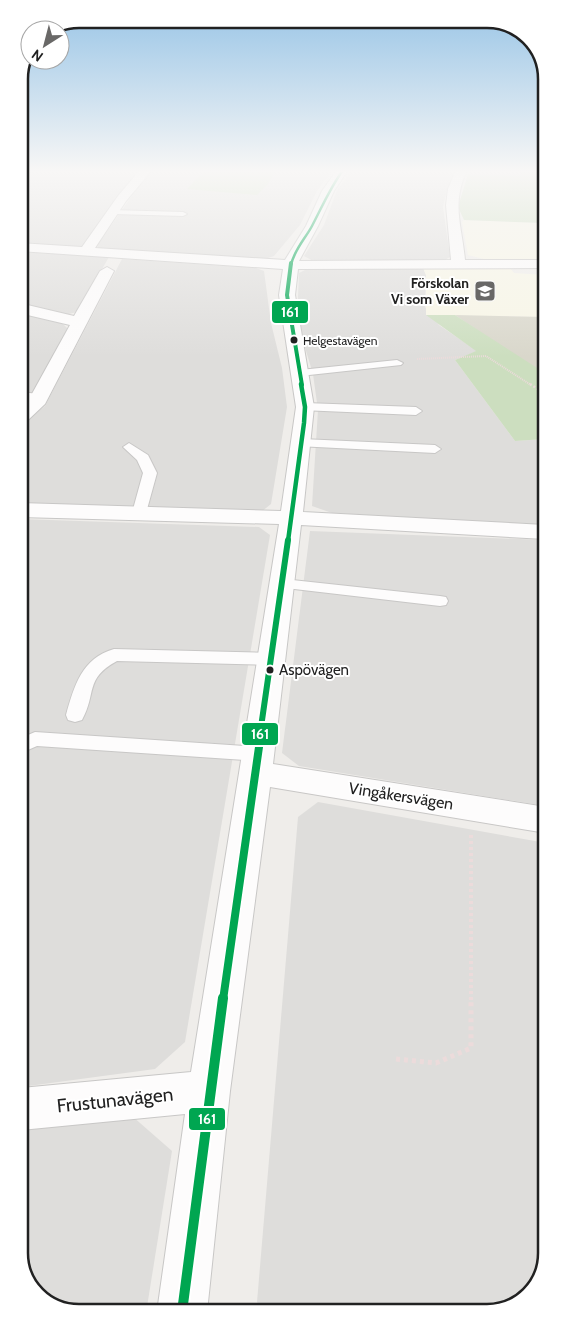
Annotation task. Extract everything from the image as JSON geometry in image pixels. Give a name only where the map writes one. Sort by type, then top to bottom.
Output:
[{"type":"street","points":[[86,251],[99,232]]},
{"type":"street","points":[[183,1304],[209,1091],[258,763],[302,443],[305,407],[287,295],[293,256],[308,232]]},
{"type":"street","points":[[456,232],[458,264]]},
{"type":"street","points":[[28,248],[291,265],[538,264]]},
{"type":"street","points":[[28,410],[36,404],[107,271]]},
{"type":"street","points":[[28,310],[79,322]]},
{"type":"street","points":[[28,510],[472,526],[538,531]]},
{"type":"street","name":"Vingåkersvägen","points":[[258,763],[471,807],[538,819]]},
{"type":"street","name":"Frustunavägen","points":[[28,1108],[209,1091]]},
{"type":"lane","points":[[300,373],[396,363]]},
{"type":"lane","points":[[28,397],[39,398]]},
{"type":"lane","points":[[305,407],[416,411]]},
{"type":"lane","points":[[302,443],[435,449]]},
{"type":"lane","points":[[129,447],[143,458],[150,472],[139,513]]},
{"type":"lane","points":[[283,584],[440,600]]},
{"type":"lane","points":[[75,715],[87,675],[96,664],[114,655],[272,659]]},
{"type":"lane","points":[[28,742],[35,739],[54,740],[258,763]]},
{"type":"path","points":[[396,363],[434,356],[486,356],[538,389]]},
{"type":"path","points":[[396,1059],[436,1063],[471,1048],[471,807]]},
{"type":"shaded area","points":[[28,232],[95,232],[84,246],[74,249],[28,246]]},
{"type":"shaded area","points":[[107,232],[294,232],[274,256],[262,260],[100,250],[97,246]]},
{"type":"shaded area","points":[[319,232],[447,232],[450,257],[443,261],[315,262],[304,256]]},
{"type":"shaded area","points":[[464,232],[538,232],[538,259],[484,259],[468,255]]},
{"type":"shaded area","points":[[28,252],[109,257],[77,312],[65,315],[28,306]]},
{"type":"shaded area","points":[[122,259],[256,268],[264,271],[271,323],[282,368],[287,407],[271,504],[261,512],[28,505],[28,420],[45,406]]},
{"type":"shaded area","points":[[311,267],[423,268],[426,275],[425,307],[439,325],[477,351],[455,360],[515,441],[538,439],[538,525],[332,513],[312,506],[318,410],[313,374],[297,321],[299,273]]},
{"type":"shaded area","name":"Förskolan Vi som Växer","points":[[423,268],[510,268],[514,273],[538,275],[538,317],[426,315],[426,275]]},
{"type":"shaded area","points":[[28,315],[61,322],[69,330],[34,395],[28,401]]},
{"type":"shaded area","points":[[455,315],[538,317],[538,370]]},
{"type":"shaded area","points":[[28,519],[259,527],[270,535],[185,1042],[155,1069],[28,1086]]},
{"type":"shaded area","points":[[310,531],[538,540],[538,805],[299,766],[282,753]]},
{"type":"shaded area","points":[[318,802],[538,842],[538,1260],[533,1276],[524,1290],[504,1302],[494,1304],[258,1304],[257,1302],[298,817]]},
{"type":"shaded area","points":[[132,1116],[172,1151],[147,1304],[69,1304],[47,1294],[36,1282],[30,1270],[28,1260],[28,1130]]},
{"type":"green space","points":[[426,315],[455,315],[538,368],[538,439],[515,441],[455,360],[476,351]]},
{"type":"transit line","name":"161","points":[[183,1304],[226,978],[304,423],[305,407],[287,295],[293,256],[308,232]]},
{"type":"place","name":"Förskolan Vi som Växer","points":[[485,291]]},
{"type":"place","name":"Helgestavägen","points":[[294,340]]},
{"type":"place","name":"Aspövägen","points":[[270,670]]}]
